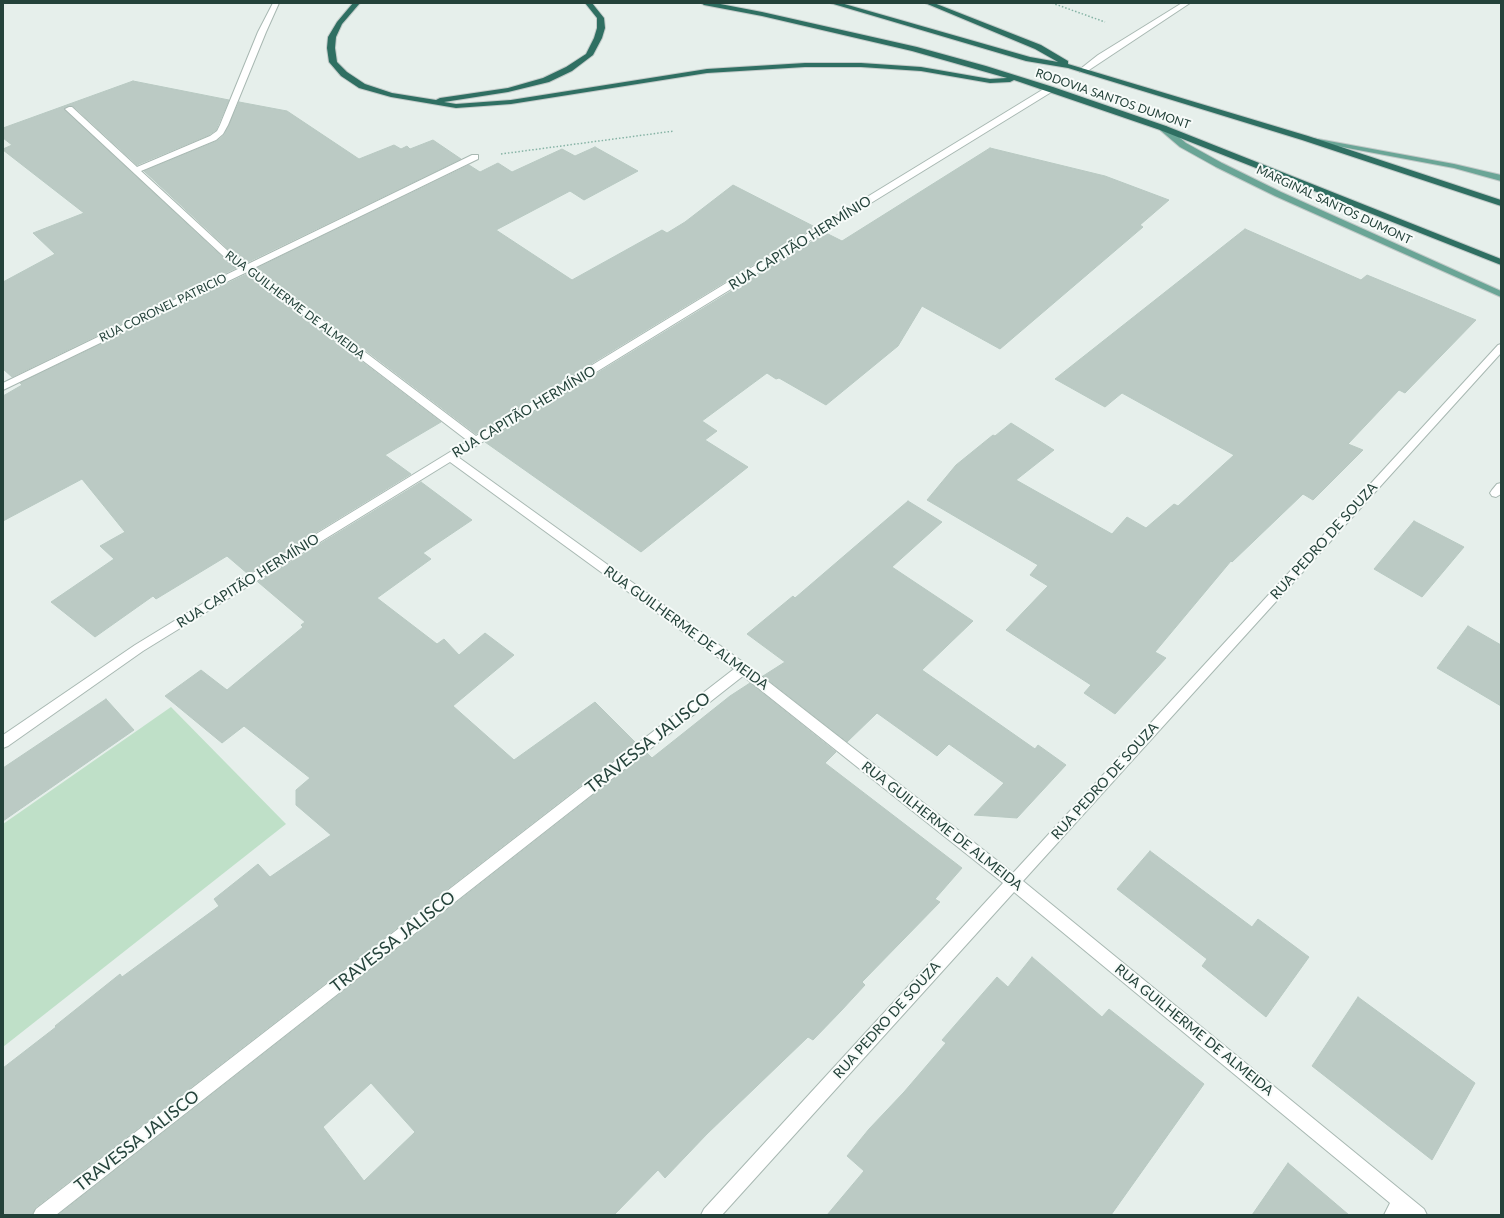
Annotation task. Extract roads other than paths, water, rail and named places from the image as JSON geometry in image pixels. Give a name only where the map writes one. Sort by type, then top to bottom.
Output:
[{"type":"highway","points":[[357,3],[339,23],[332,37],[331,48],[334,62],[344,74],[362,86],[391,95],[456,106],[511,102],[707,71],[805,65],[868,66],[921,70],[990,81],[1019,80]]},
{"type":"highway","points":[[427,101],[508,90],[546,80],[569,69],[589,55],[598,38],[601,28],[600,18],[588,3]]},
{"type":"highway","name":"RODOVIA SANTOS DUMONT","points":[[704,3],[762,14],[914,49],[1050,90],[1163,128],[1501,262]]},
{"type":"highway","name":"RODOVIA SANTOS DUMONT","points":[[833,3],[1029,59],[1083,70],[1305,138],[1501,203]]},
{"type":"highway","points":[[928,3],[1038,47],[1069,66]]},
{"type":"main road","name":"MARGINAL SANTOS DUMONT","points":[[1163,128],[1183,145],[1219,165],[1278,194],[1501,294]]},
{"type":"main road","points":[[1305,138],[1387,152],[1454,166],[1501,178]]},
{"type":"street","points":[[135,170],[213,138],[220,132],[262,32],[276,3]]},
{"type":"street","points":[[1083,70],[1187,3]]},
{"type":"street","name":"RUA CAPITÃO HERMÍNIO","points":[[3,742],[139,648],[1050,90]]},
{"type":"street","name":"RUA GUILHERME DE ALMEIDA","points":[[69,109],[237,264],[247,267],[476,442]]},
{"type":"street","name":"RUA CORONEL PATRICIO","points":[[3,387],[475,157]]},
{"type":"street","name":"RUA PEDRO DE SOUZA","points":[[710,1215],[1501,347]]},
{"type":"street","name":"RUA GUILHERME DE ALMEIDA","points":[[450,457],[743,669],[1013,882],[1397,1208],[1418,1215]]},
{"type":"street","name":"TRAVESSA JALISCO","points":[[42,1215],[743,669]]}]
